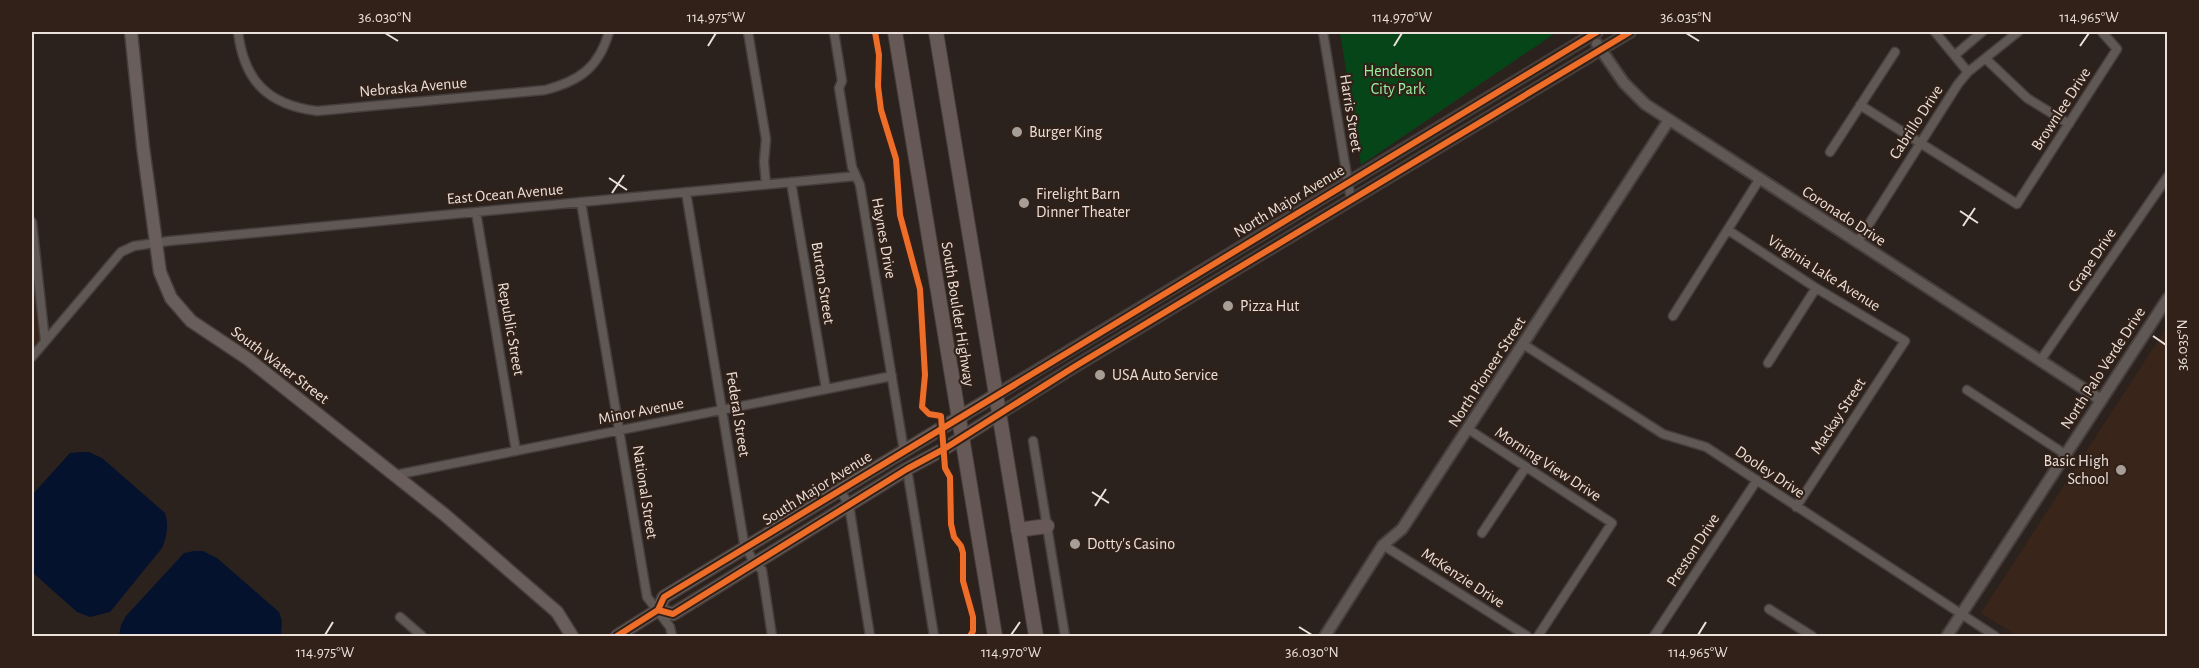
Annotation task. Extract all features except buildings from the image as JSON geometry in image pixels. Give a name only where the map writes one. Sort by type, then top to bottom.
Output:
[{"type":"main road","name":"South Water Street","points":[[131,32],[156,243],[164,283],[171,298],[191,321],[249,358],[445,515],[557,612],[572,636]]},
{"type":"main road","name":"South Boulder Highway","points":[[895,32],[995,636]]},
{"type":"main road","name":"South Boulder Highway","points":[[936,32],[1036,636]]},
{"type":"main road","name":"South Major Avenue","points":[[617,636],[658,610],[664,597],[996,396]]},
{"type":"main road","name":"South Major Avenue","points":[[658,610],[674,614],[906,469],[962,438],[999,414]]},
{"type":"main road","points":[[1018,530],[1047,526]]},
{"type":"street","name":"Nebraska Avenue","points":[[238,32],[244,63],[254,81],[265,93],[285,105],[317,111],[545,90],[577,79],[592,65],[609,32]]},
{"type":"street","points":[[748,32],[766,139],[764,162],[766,184]]},
{"type":"street","name":"Haynes Drive","points":[[834,32],[842,81],[839,88],[852,167],[860,185],[904,451]]},
{"type":"street","name":"Harris Street","points":[[1323,32],[1351,200]]},
{"type":"street","name":"North Major Avenue","points":[[999,414],[1630,32]]},
{"type":"street","points":[[1935,32],[1968,72]]},
{"type":"street","points":[[1955,55],[1982,32]]},
{"type":"street","name":"Cabrillo Drive","points":[[1857,243],[1968,72],[2018,32]]},
{"type":"street","name":"Brownlee Drive","points":[[1920,144],[2017,204],[2117,49],[2102,32]]},
{"type":"street","name":"North Major Avenue","points":[[996,396],[1594,33]]},
{"type":"street","name":"Coronado Drive","points":[[1594,33],[1601,50],[1624,83],[1645,104],[2101,400]]},
{"type":"street","points":[[1830,152],[1895,52]]},
{"type":"street","points":[[1986,59],[2027,98],[2069,124]]},
{"type":"street","points":[[1860,105],[1920,144]]},
{"type":"street","name":"North Pioneer Street","points":[[1325,636],[1383,545],[1402,529],[1669,120]]},
{"type":"street","points":[[1437,128],[1446,143]]},
{"type":"street","points":[[1426,135],[1435,150]]},
{"type":"street","name":"East Ocean Avenue","points":[[32,357],[121,252],[134,246],[856,176]]},
{"type":"street","name":"Grape Drive","points":[[2040,361],[2168,176]]},
{"type":"street","points":[[1673,316],[1759,180]]},
{"type":"street","name":"Burton Street","points":[[791,182],[826,389]]},
{"type":"street","name":"Federal Street","points":[[686,192],[747,547],[754,563],[762,570],[772,636]]},
{"type":"street","name":"National Street","points":[[581,202],[647,597],[670,627],[672,636]]},
{"type":"street","name":"Republic Street","points":[[476,212],[516,451]]},
{"type":"street","points":[[32,222],[45,341]]},
{"type":"street","points":[[1272,227],[1281,242]]},
{"type":"street","name":"Virginia Lake Avenue","points":[[1728,230],[1816,288],[1905,341]]},
{"type":"street","points":[[1185,281],[1193,296]]},
{"type":"street","points":[[1768,363],[1816,288]]},
{"type":"street","name":"North Palo Verde Drive","points":[[1947,636],[2168,298]]},
{"type":"street","name":"Mackay Street","points":[[1796,507],[1905,341]]},
{"type":"street","name":"Dooley Drive","points":[[1523,344],[1663,434],[1706,447],[1995,636]]},
{"type":"street","name":"Minor Avenue","points":[[395,476],[892,376]]},
{"type":"street","points":[[1967,390],[2065,454]]},
{"type":"street","name":"Morning View Drive","points":[[1468,429],[1612,523],[1538,636]]},
{"type":"street","points":[[1033,441],[1065,636]]},
{"type":"street","points":[[1482,533],[1526,467]]},
{"type":"street","points":[[906,469],[934,636]]},
{"type":"street","name":"Preston Drive","points":[[1654,636],[1757,480]]},
{"type":"street","points":[[840,490],[849,505],[870,636]]},
{"type":"street","name":"McKenzie Drive","points":[[1383,545],[1527,636]]},
{"type":"street","points":[[1770,609],[1812,636]]},
{"type":"street","points":[[400,617],[422,636]]},
{"type":"shaded area","points":[[32,222],[45,341],[32,357]]},
{"type":"shaded area","name":"Basic High School","points":[[2167,327],[2167,636],[2018,636],[1981,613]]},
{"type":"green space","name":"Henderson City Park","points":[[1340,32],[1557,32],[1361,165]]},
{"type":"water","points":[[89,452],[102,458],[165,513],[167,522],[162,548],[110,612],[90,617],[77,612],[32,572],[32,495],[70,453]]},
{"type":"water","points":[[203,551],[217,558],[279,612],[282,621],[281,636],[119,636],[126,616],[184,553]]},
{"type":"cycle path","points":[[875,32],[879,55],[878,86],[881,110],[896,159],[900,215],[920,289],[925,375],[922,407],[929,414],[941,416],[945,468],[950,477],[951,524],[954,537],[963,553],[963,581],[973,617],[973,631],[970,636]]},
{"type":"cycle path","points":[[617,636],[658,610],[664,597],[1597,32]]},
{"type":"cycle path","points":[[658,610],[673,614],[1074,367],[1630,32]]},
{"type":"place","name":"Burger King","points":[[1017,132]]},
{"type":"place","name":"Firelight Barn Dinner Theater","points":[[1024,203]]},
{"type":"place","name":"Pizza Hut","points":[[1228,306]]},
{"type":"place","name":"USA Auto Service","points":[[1100,375]]},
{"type":"place","name":"Basic High School","points":[[2121,470]]},
{"type":"place","name":"Dotty's Casino","points":[[1075,544]]}]
